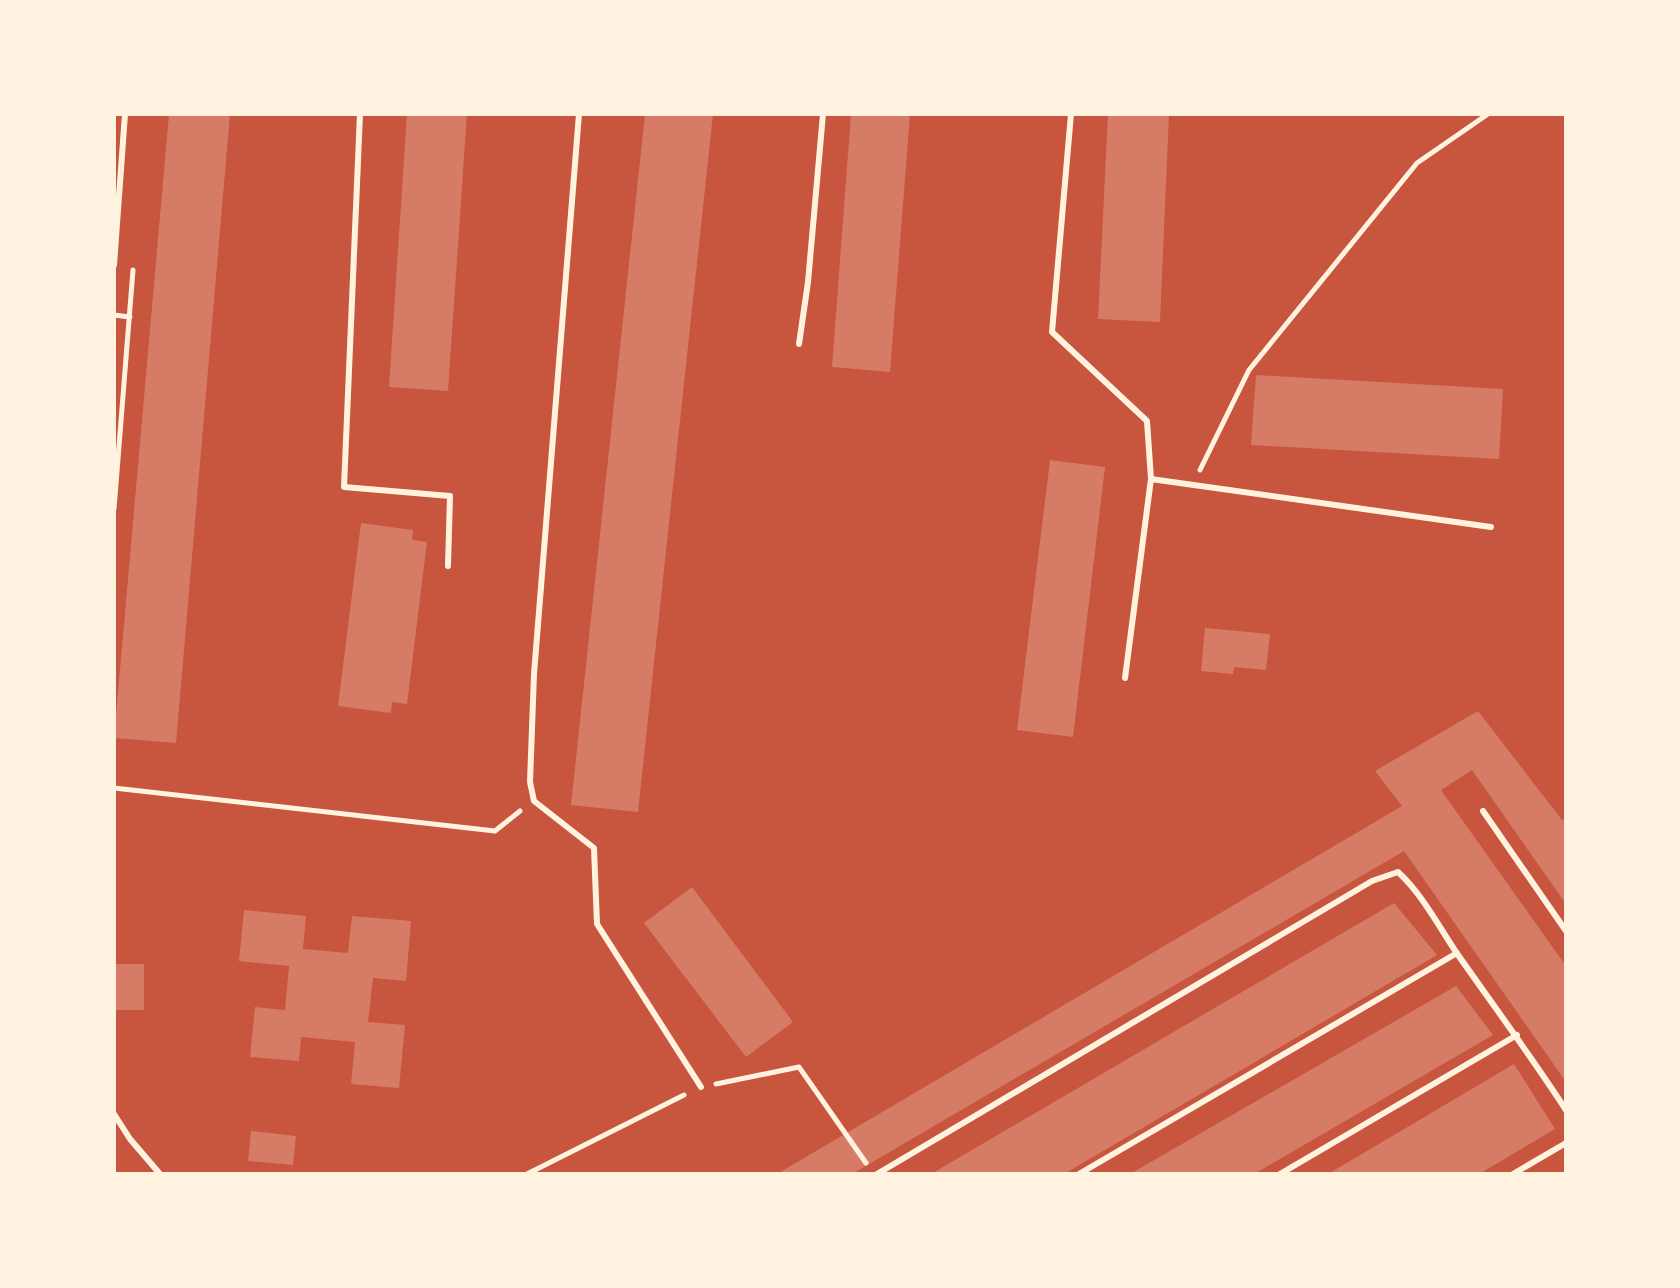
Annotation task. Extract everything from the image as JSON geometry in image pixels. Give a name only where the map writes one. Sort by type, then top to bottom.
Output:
[{"type":"lane","points":[[114,265],[125,114]]},
{"type":"lane","points":[[360,114],[344,487],[450,496],[448,566]]},
{"type":"lane","points":[[579,114],[534,674],[530,782],[534,801],[594,848],[597,924],[701,1087]]},
{"type":"lane","points":[[799,344],[808,282],[823,114]]},
{"type":"lane","points":[[1071,114],[1052,332],[1147,421],[1151,479],[1125,678]]},
{"type":"lane","points":[[1151,479],[1491,527]]},
{"type":"lane","points":[[1483,811],[1566,931]]},
{"type":"lane","points":[[875,1174],[1372,881],[1398,872],[1410,882],[1566,1110]]},
{"type":"lane","points":[[1079,1174],[1457,953]]},
{"type":"lane","points":[[1280,1174],[1517,1035]]},
{"type":"lane","points":[[114,1114],[130,1139],[160,1174]]},
{"type":"lane","points":[[1513,1174],[1566,1143]]},
{"type":"path","points":[[1193,485],[1249,370],[1417,163],[1488,114]]},
{"type":"path","points":[[114,509],[133,270]]},
{"type":"path","points":[[114,315],[130,317]]},
{"type":"path","points":[[114,788],[495,831],[534,801]]},
{"type":"path","points":[[527,1174],[701,1087],[799,1067],[875,1174]]},
{"type":"building","points":[[169,114],[230,114],[176,743],[114,738]]},
{"type":"building","points":[[407,114],[467,114],[448,391],[389,387]]},
{"type":"building","points":[[645,114],[713,114],[638,812],[571,805]]},
{"type":"building","points":[[851,114],[910,114],[890,372],[832,367]]},
{"type":"building","points":[[1108,114],[1169,114],[1160,322],[1098,319]]},
{"type":"building","points":[[1256,375],[1503,389],[1499,459],[1251,445]]},
{"type":"building","points":[[1050,460],[1105,467],[1073,737],[1017,730]]},
{"type":"building","points":[[361,523],[413,530],[412,540],[427,542],[407,704],[392,702],[391,713],[338,706]]},
{"type":"building","points":[[1205,628],[1270,634],[1266,670],[1234,667],[1233,674],[1201,671]]},
{"type":"building","points":[[1478,711],[1562,820],[1566,819],[1566,904],[1472,770],[1441,790],[1566,966],[1566,1082],[1404,851],[852,1174],[777,1174],[1402,806],[1375,771]]},
{"type":"building","points":[[692,887],[793,1022],[746,1057],[644,923]]},
{"type":"building","points":[[1394,903],[1437,955],[1064,1174],[931,1174]]},
{"type":"building","points":[[244,910],[306,916],[303,949],[348,953],[352,916],[411,921],[406,981],[373,978],[368,1022],[405,1025],[399,1088],[351,1084],[355,1042],[301,1037],[299,1061],[250,1057],[255,1007],[285,1010],[289,966],[239,961]]},
{"type":"building","points":[[114,964],[144,964],[144,1010],[114,1010]]},
{"type":"building","points":[[1456,986],[1493,1035],[1254,1174],[1130,1174]]},
{"type":"building","points":[[1514,1064],[1555,1129],[1479,1174],[1328,1174]]},
{"type":"building","points":[[251,1131],[296,1136],[293,1165],[248,1161]]}]
